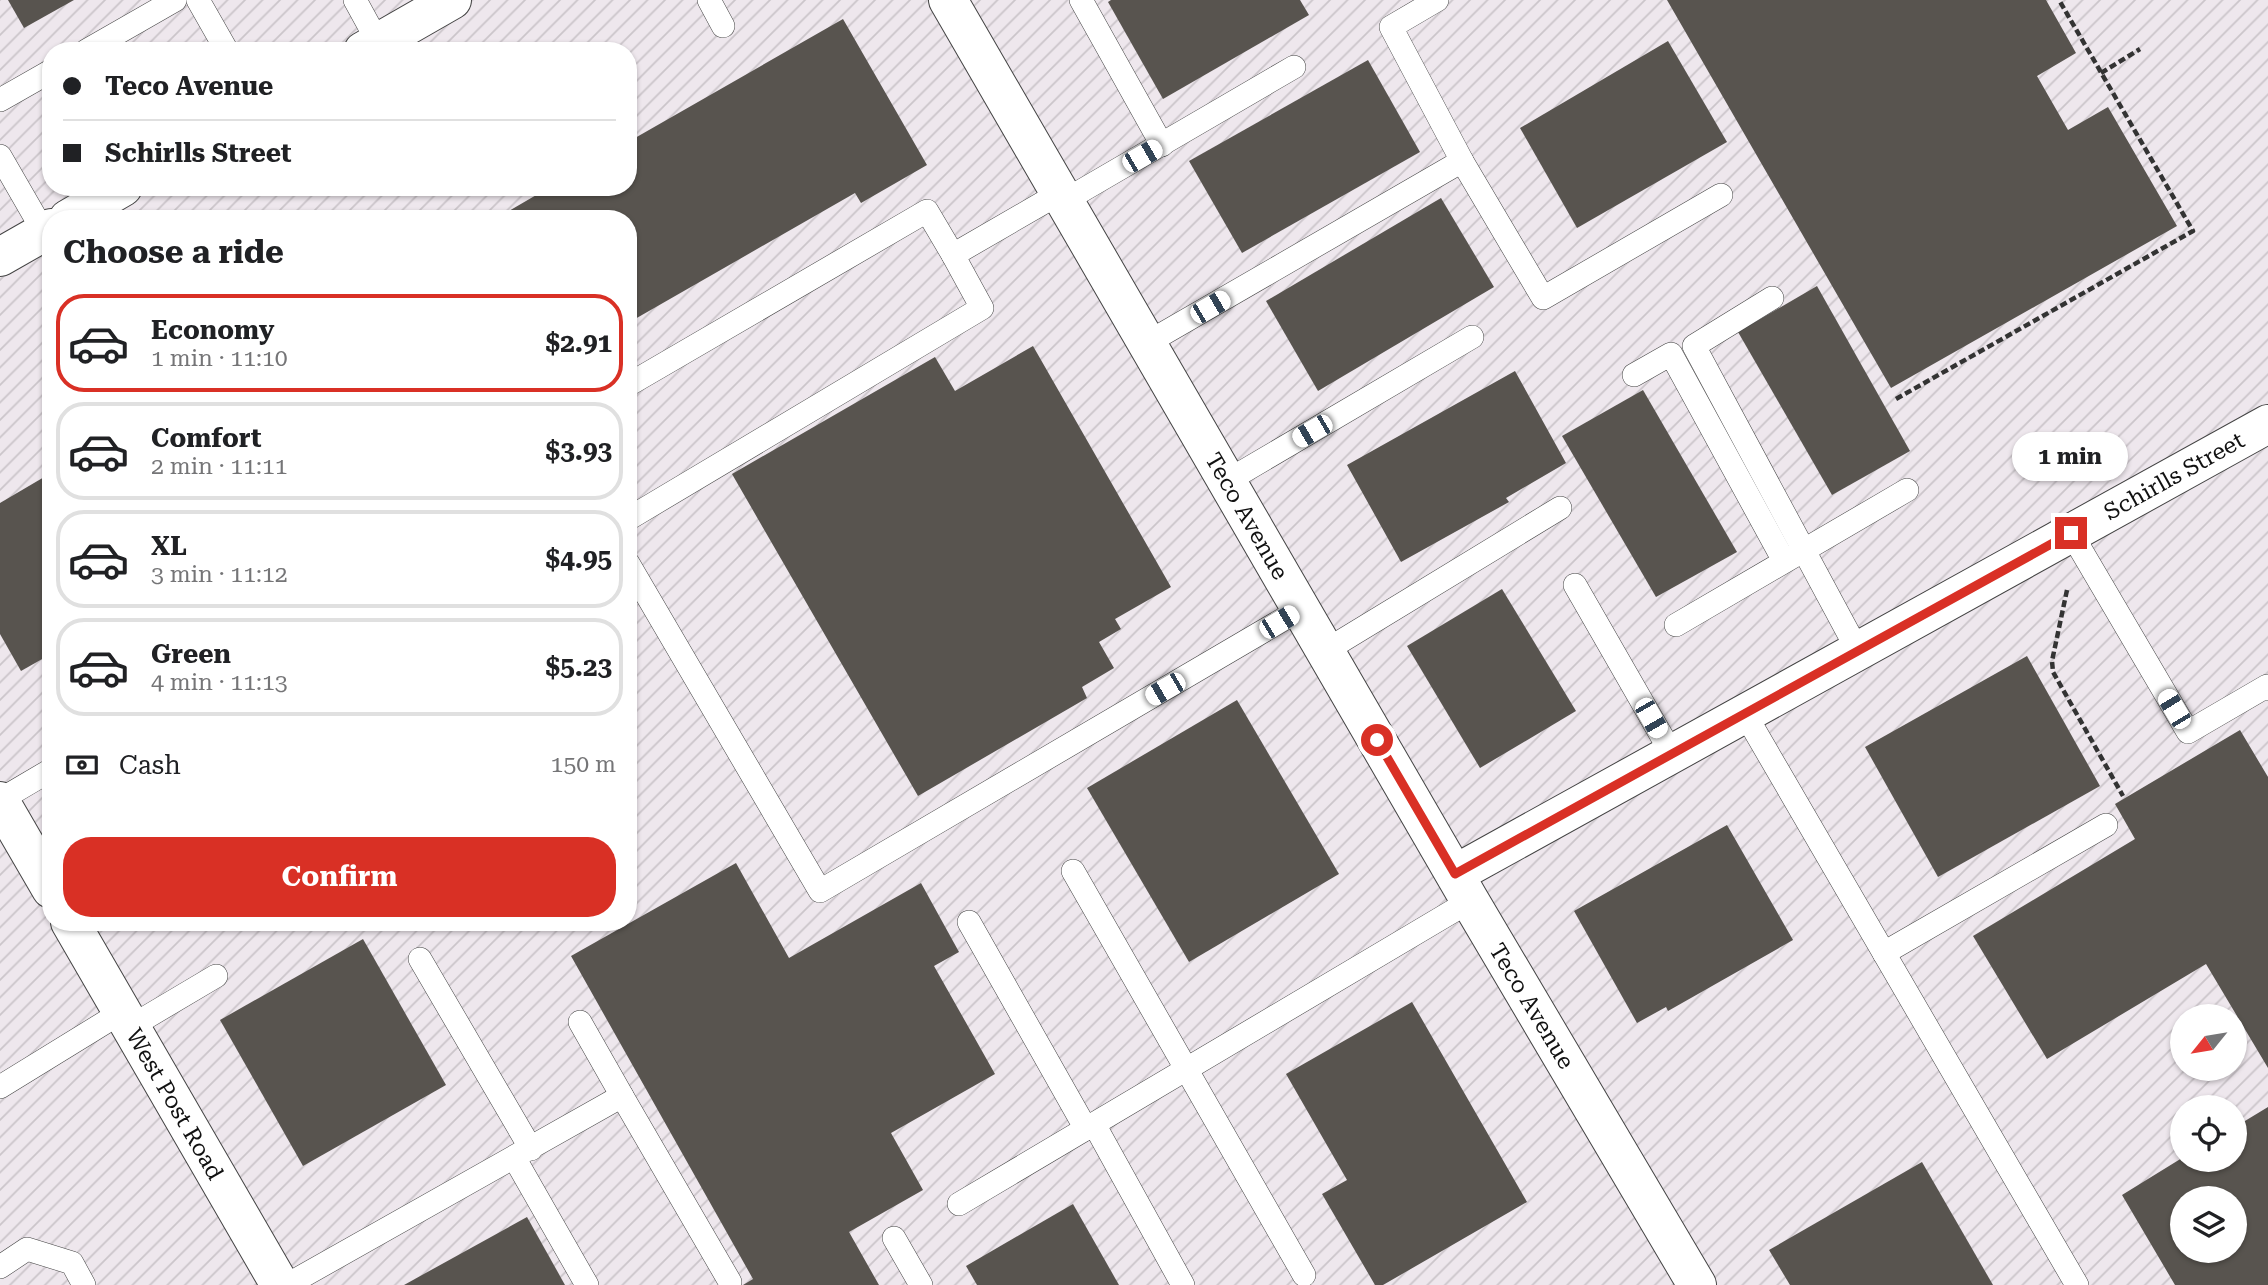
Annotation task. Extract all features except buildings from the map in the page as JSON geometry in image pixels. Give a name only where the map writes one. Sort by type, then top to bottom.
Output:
[{"type":"street","points":[[377,42],[452,0]]},
{"type":"street","name":"Teco Avenue","points":[[948,0],[1462,888],[1697,1285]]},
{"type":"street","points":[[86,210],[109,196]]},
{"type":"street","points":[[0,257],[42,236]]},
{"type":"street","name":"Schirlls Street","points":[[1462,888],[1672,754],[2268,424]]},
{"type":"street","points":[[0,800],[42,873]]},
{"type":"street","name":"West Post Road","points":[[75,931],[279,1285]]},
{"type":"lane","points":[[102,42],[175,0]]},
{"type":"lane","points":[[198,0],[222,42]]},
{"type":"lane","points":[[355,0],[369,42]]},
{"type":"lane","points":[[709,0],[723,26]]},
{"type":"lane","points":[[1081,0],[1161,145]]},
{"type":"lane","points":[[1437,0],[1391,27],[1462,161],[1543,298],[1721,195]]},
{"type":"lane","points":[[953,256],[1161,145],[1294,67]]},
{"type":"lane","points":[[0,100],[42,76]]},
{"type":"lane","points":[[0,156],[42,215]]},
{"type":"lane","points":[[1147,343],[1462,161]]},
{"type":"lane","points":[[637,380],[927,211],[982,308],[637,514]]},
{"type":"lane","points":[[1772,298],[1694,346],[1794,556]]},
{"type":"lane","points":[[1227,481],[1472,337]]},
{"type":"lane","points":[[1634,375],[1671,354],[1794,556],[1858,651]]},
{"type":"lane","points":[[1676,625],[1907,490]]},
{"type":"lane","points":[[1325,651],[1560,508]]},
{"type":"lane","points":[[2071,533],[2188,732],[2267,686],[2268,689]]},
{"type":"lane","points":[[637,578],[820,891],[1301,609]]},
{"type":"lane","points":[[1574,585],[1672,754]]},
{"type":"lane","points":[[1745,713],[2077,1285]]},
{"type":"lane","points":[[0,800],[42,775]]},
{"type":"lane","points":[[1884,953],[2106,825]]},
{"type":"lane","points":[[1073,871],[1304,1276]]},
{"type":"lane","points":[[959,1204],[1187,1071],[1462,888]]},
{"type":"lane","points":[[969,922],[1183,1285]]},
{"type":"lane","points":[[420,959],[523,1154],[587,1285]]},
{"type":"lane","points":[[0,1087],[126,1019],[216,976]]},
{"type":"lane","points":[[580,1022],[730,1282]]},
{"type":"lane","points":[[287,1285],[622,1096]]},
{"type":"lane","points":[[894,1238],[921,1285]]},
{"type":"lane","points":[[0,1267],[27,1250],[72,1263],[85,1285]]},
{"type":"path","points":[[1896,399],[2193,231],[2059,0]]},
{"type":"path","points":[[2101,73],[2140,49]]},
{"type":"path","points":[[2067,589],[2052,661],[2053,672],[2123,796]]},
{"type":"shaded area","points":[[0,0],[2268,0],[2268,1285],[0,1285]]},
{"type":"route","points":[[1377,740],[1455,874],[2071,533]]}]
